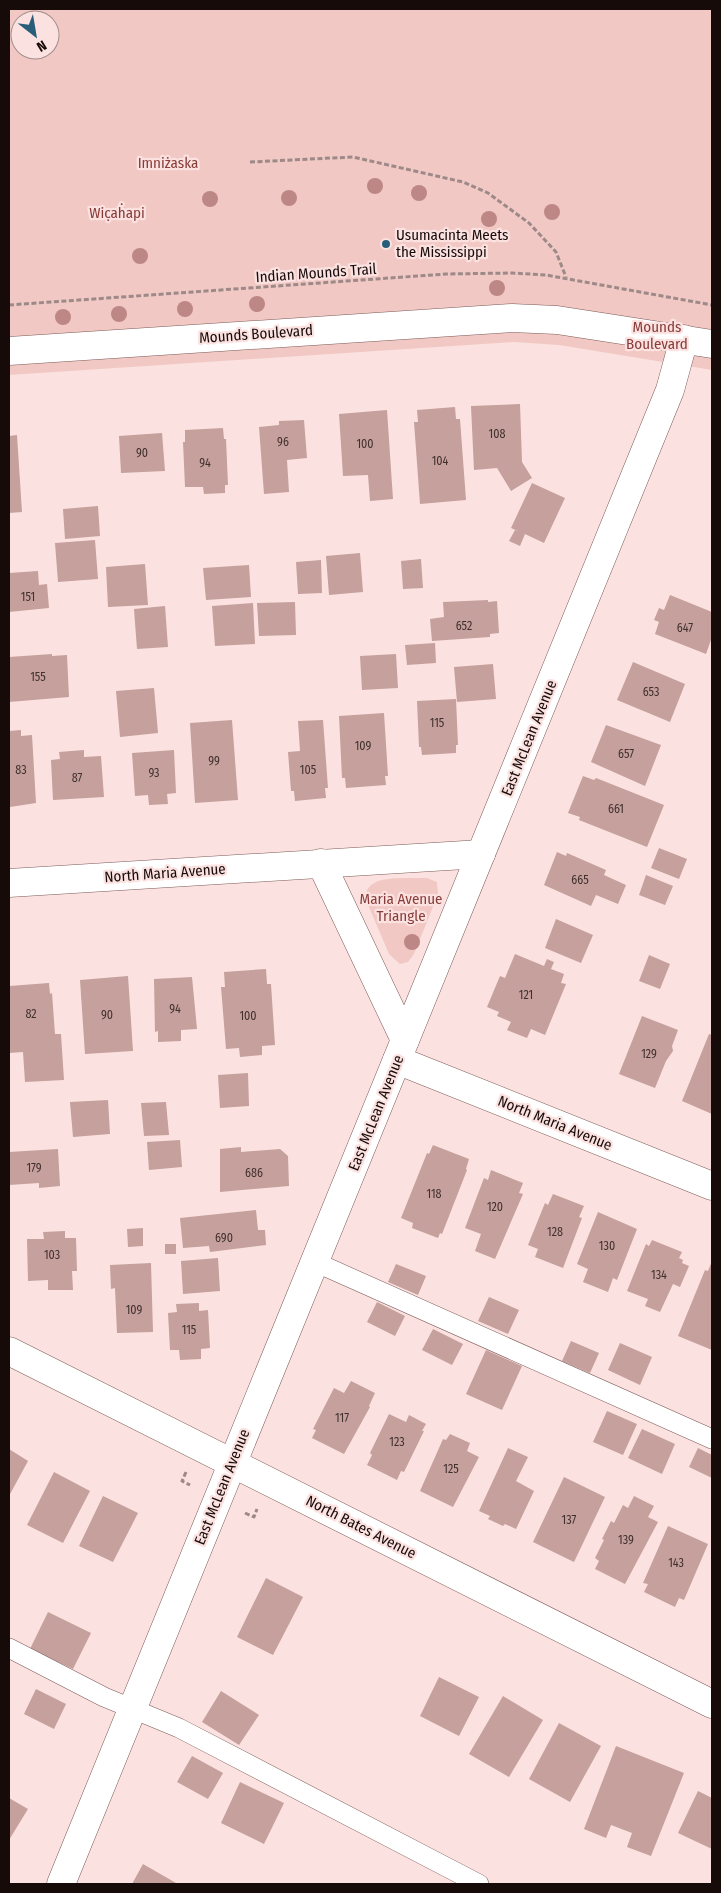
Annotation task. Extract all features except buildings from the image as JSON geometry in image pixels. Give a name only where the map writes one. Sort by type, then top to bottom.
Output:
[{"type":"street","name":"Mounds Boulevard","points":[[9,352],[512,318],[556,320],[712,344]]},
{"type":"street","name":"East McLean Avenue","points":[[61,1884],[134,1709],[232,1462],[316,1262],[672,385],[684,339]]},
{"type":"street","name":"North Maria Avenue","points":[[9,883],[481,854]]},
{"type":"street","points":[[321,863],[401,1050]]},
{"type":"street","name":"North Maria Avenue","points":[[401,1050],[712,1186]]},
{"type":"street","name":"North Bates Avenue","points":[[9,1351],[711,1699]]},
{"type":"lane","points":[[316,1262],[712,1439]]},
{"type":"lane","points":[[9,1648],[104,1697],[179,1728],[479,1884]]},
{"type":"path","points":[[250,162],[353,157],[463,182],[488,193],[529,223],[556,252],[566,277]]},
{"type":"path","name":"Indian Mounds Trail","points":[[9,305],[446,274],[512,272],[566,277],[712,305]]},
{"type":"green space","name":"Wic̣aḣapi","points":[[9,9],[712,9],[712,370],[559,345],[514,342],[9,375]]},
{"type":"green space","name":"Maria Avenue Triangle","points":[[427,878],[437,882],[438,894],[414,954],[408,962],[400,964],[389,954],[366,900],[367,891],[371,885],[388,879]]},
{"type":"place","name":"Usumacinta Meets the Mississippi","points":[[386,244]]},
{"type":"park label","name":"Imniżaska","points":[[168,163]]}]
